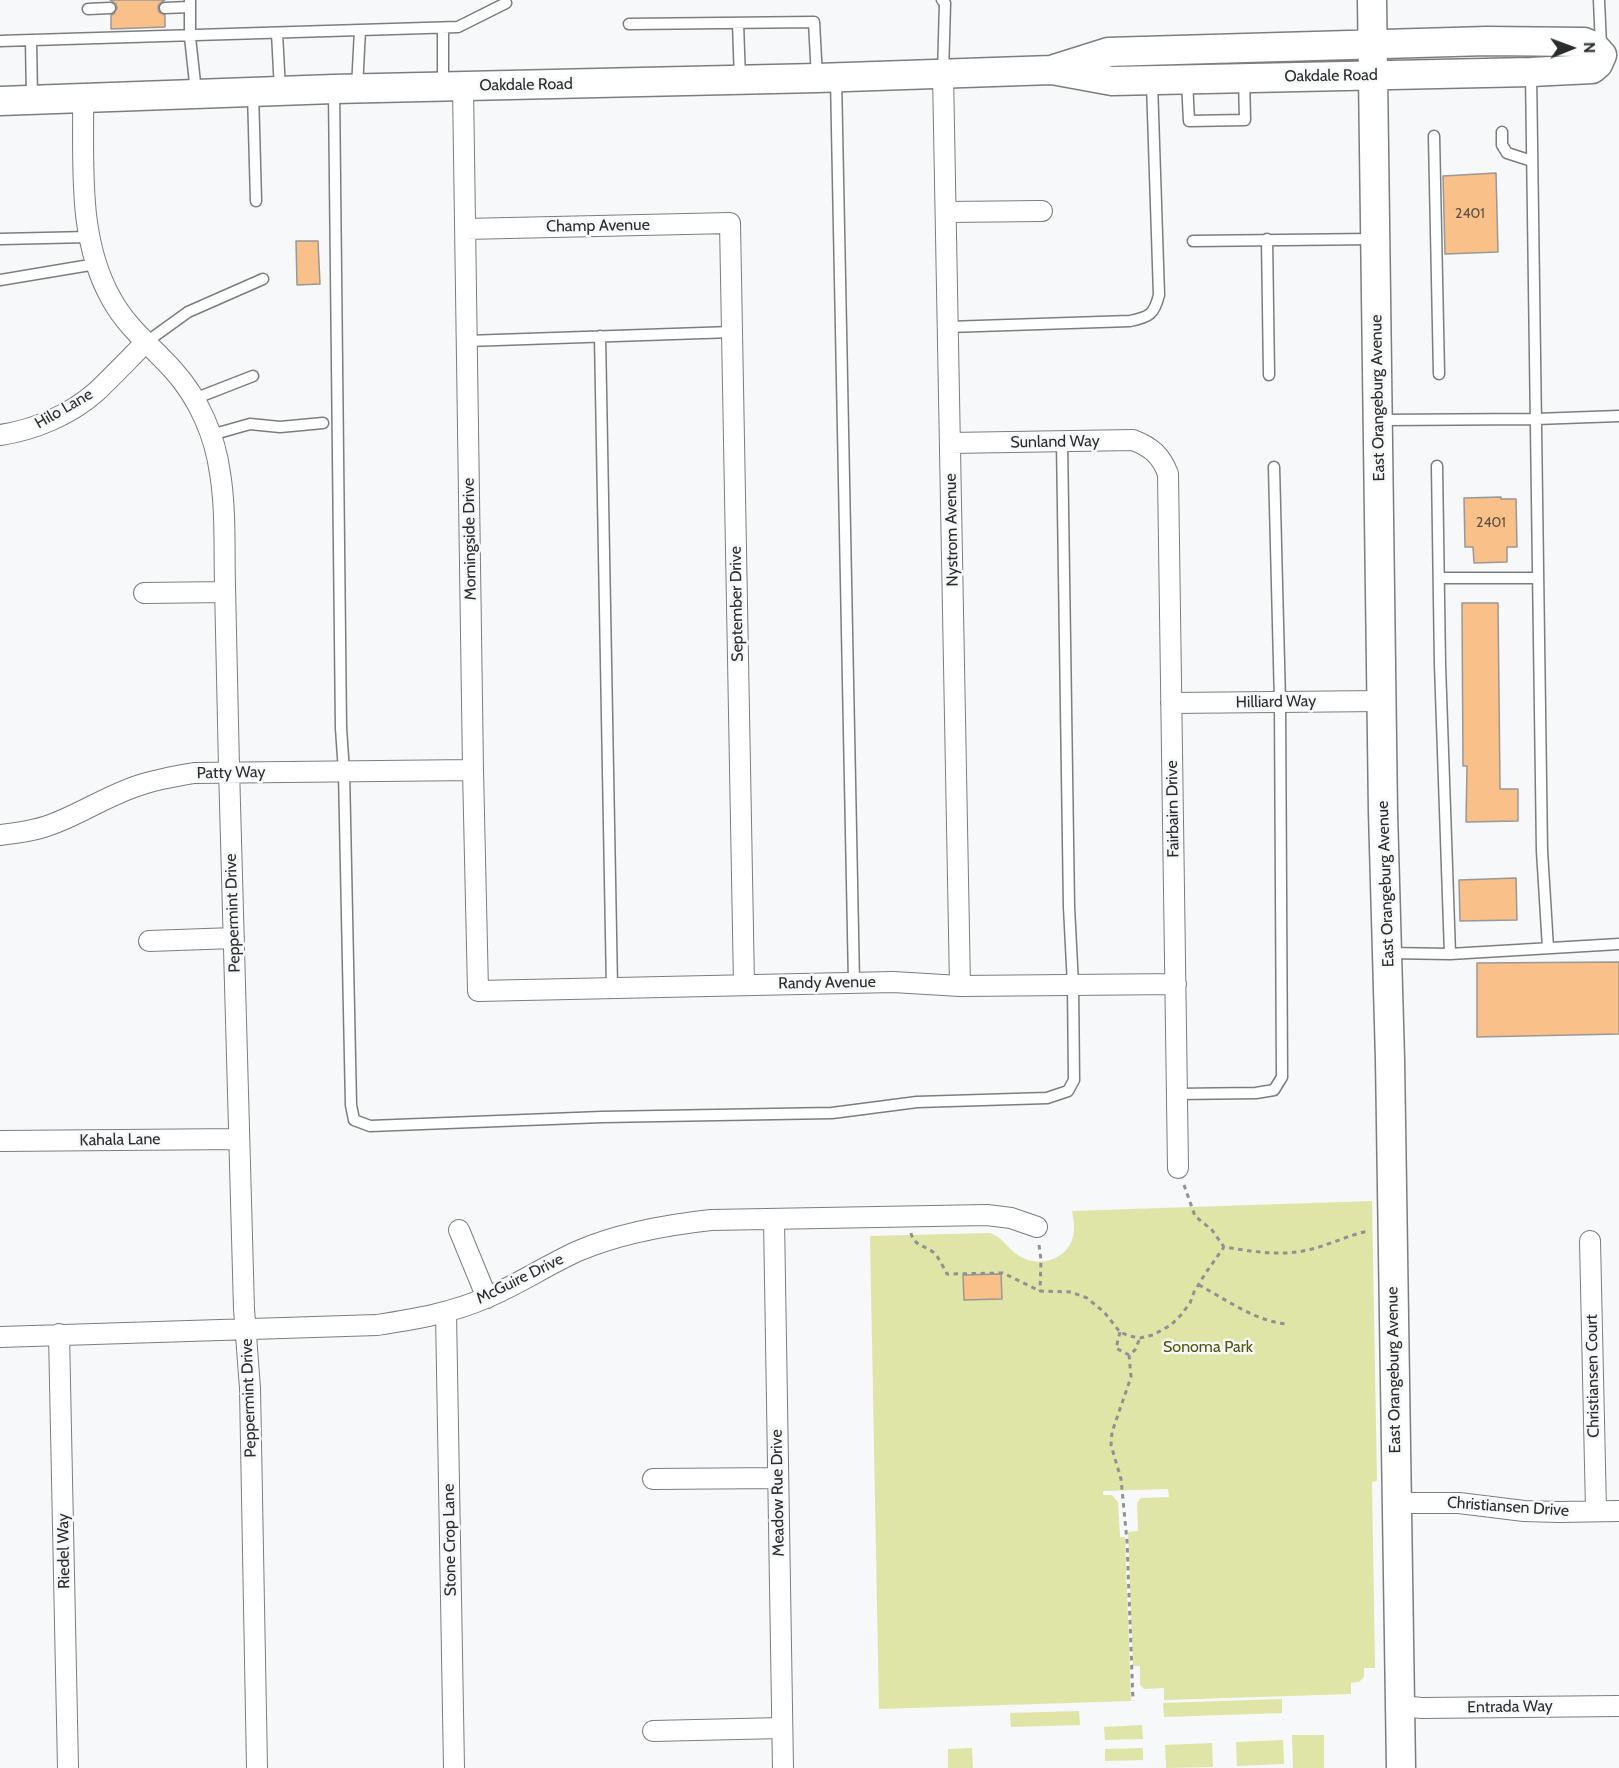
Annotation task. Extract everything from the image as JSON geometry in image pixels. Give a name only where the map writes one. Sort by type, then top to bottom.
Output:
[{"type":"main road","name":"East Orangeburg Avenue","points":[[1372,0],[1383,812],[1388,953],[1401,1768]]},
{"type":"main road","name":"Oakdale Road","points":[[0,100],[346,88],[826,78],[1052,70],[1112,81],[1531,72],[1592,69],[1610,55],[1584,42],[1487,41],[1373,44],[1108,52],[1052,70]]},
{"type":"street","name":"Nystrom Avenue","points":[[943,74],[960,986]]},
{"type":"street","name":"Morningside Drive","points":[[453,86],[465,229],[478,991]]},
{"type":"street","name":"Peppermint Drive","points":[[83,98],[85,218],[91,250],[113,303],[132,329],[175,371],[204,417],[220,471],[224,498],[239,1139],[244,1309],[250,1389],[257,1768]]},
{"type":"street","points":[[947,212],[1042,211]]},
{"type":"street","name":"Champ Avenue","points":[[465,229],[730,223]]},
{"type":"street","name":"September Drive","points":[[730,223],[744,985]]},
{"type":"street","name":"Hilo Lane","points":[[0,435],[30,428],[53,419],[81,403],[95,393],[145,343]]},
{"type":"street","name":"Sunland Way","points":[[950,443],[1133,440],[1157,452]]},
{"type":"street","name":"Fairbairn Drive","points":[[1157,452],[1164,463],[1167,474],[1178,1168]]},
{"type":"street","points":[[144,593],[225,592]]},
{"type":"street","name":"Hilliard Way","points":[[1171,703],[1382,701]]},
{"type":"street","name":"Patty Way","points":[[0,836],[49,825],[140,784],[172,776],[195,773],[473,770]]},
{"type":"street","points":[[149,941],[234,938]]},
{"type":"street","name":"Randy Avenue","points":[[478,991],[854,982],[960,986],[1176,984]]},
{"type":"street","name":"Kahala Lane","points":[[0,1142],[239,1139]]},
{"type":"street","name":"McGuire Drive","points":[[0,1337],[377,1325],[446,1313],[487,1298],[578,1251],[643,1230],[679,1223],[711,1220],[987,1215],[1011,1218],[1037,1227]]},
{"type":"street","name":"Meadow Rue Drive","points":[[774,1219],[783,1768]]},
{"type":"street","points":[[459,1230],[487,1298]]},
{"type":"street","name":"Christiansen Court","points":[[1590,1241],[1596,1510]]},
{"type":"street","name":"Stone Crop Lane","points":[[446,1313],[454,1768]]},
{"type":"street","name":"Riedel Way","points":[[60,1334],[68,1768]]},
{"type":"street","points":[[653,1479],[778,1478]]},
{"type":"street","name":"Christiansen Drive","points":[[1396,1503],[1459,1503],[1524,1511],[1619,1511]]},
{"type":"street","name":"Entrada Way","points":[[1400,1706],[1422,1708],[1619,1706]]},
{"type":"street","points":[[653,1731],[782,1728]]},
{"type":"lane","points":[[943,74],[944,1],[957,0]]},
{"type":"lane","points":[[1599,0],[1610,55]]},
{"type":"lane","points":[[0,41],[190,37],[458,27],[506,3]]},
{"type":"lane","points":[[165,8],[190,4],[190,37],[196,94]]},
{"type":"lane","points":[[88,9],[110,8]]},
{"type":"lane","points":[[629,24],[814,22],[826,78],[854,982]]},
{"type":"lane","points":[[738,23],[740,80]]},
{"type":"lane","points":[[444,28],[453,86]]},
{"type":"lane","points":[[360,30],[346,88],[341,728],[344,772],[351,1105],[354,1120],[370,1126],[602,1117],[832,1113],[917,1102],[1047,1098],[1068,1091],[1074,1080],[1062,441]]},
{"type":"lane","points":[[256,201],[266,91],[277,33]]},
{"type":"lane","points":[[31,41],[32,100]]},
{"type":"lane","points":[[1531,72],[1542,851],[1548,948]]},
{"type":"lane","points":[[1187,78],[1189,121],[1245,120],[1244,77]]},
{"type":"lane","points":[[948,327],[1130,321],[1149,316],[1156,306],[1159,295],[1152,79]]},
{"type":"lane","points":[[1502,132],[1502,144],[1507,153],[1532,161]]},
{"type":"lane","points":[[1434,136],[1439,374]]},
{"type":"lane","points":[[0,239],[89,237]]},
{"type":"lane","points":[[1267,239],[1269,375]]},
{"type":"lane","points":[[1193,241],[1376,239]]},
{"type":"lane","points":[[0,280],[96,264]]},
{"type":"lane","points":[[145,343],[188,312],[263,279]]},
{"type":"lane","points":[[467,341],[732,332]]},
{"type":"lane","points":[[600,336],[612,988]]},
{"type":"lane","points":[[194,399],[253,376]]},
{"type":"lane","points":[[1378,420],[1619,416]]},
{"type":"lane","points":[[211,435],[250,424],[279,427],[323,423]]},
{"type":"lane","points":[[1437,466],[1440,665],[1450,954]]},
{"type":"lane","points":[[1177,1094],[1256,1093],[1274,1090],[1282,1077],[1280,702],[1274,467]]},
{"type":"lane","points":[[1439,578],[1538,578]]},
{"type":"lane","points":[[1388,953],[1450,954],[1619,944]]},
{"type":"path","points":[[1178,1168],[1195,1216],[1212,1230],[1224,1247],[1255,1251],[1304,1251],[1351,1234],[1392,1229]]},
{"type":"path","points":[[910,1216],[912,1238],[918,1245],[935,1253],[947,1274],[1003,1273],[1040,1291],[1071,1292],[1086,1298],[1104,1312],[1120,1332],[1140,1338],[1153,1335],[1171,1325],[1181,1315],[1224,1247]]},
{"type":"path","points":[[1037,1227],[1041,1260],[1040,1291]]},
{"type":"path","points":[[1199,1285],[1271,1322],[1287,1324]]},
{"type":"path","points":[[1120,1332],[1116,1348],[1129,1355]]},
{"type":"path","points":[[1129,1355],[1135,1350],[1140,1338]]},
{"type":"path","points":[[1129,1355],[1131,1377],[1112,1432],[1112,1445],[1121,1479],[1127,1541],[1133,1701]]},
{"type":"green space","name":"Sonoma Park","points":[[1372,1201],[1377,1481],[1372,1482],[1375,1668],[1364,1668],[1364,1677],[1359,1682],[1351,1683],[1351,1694],[1164,1700],[1164,1688],[1144,1689],[1140,1685],[1140,1666],[1133,1666],[1128,1532],[1138,1531],[1137,1503],[1141,1498],[1169,1497],[1168,1489],[1103,1491],[1103,1495],[1112,1495],[1118,1502],[1120,1537],[1125,1537],[1131,1701],[879,1709],[870,1236],[990,1233],[1021,1257],[1041,1262],[1060,1255],[1069,1246],[1074,1232],[1072,1211]]},
{"type":"green space","points":[[1282,1699],[1282,1713],[1164,1717],[1163,1703]]},
{"type":"green space","points":[[1079,1711],[1080,1725],[1011,1727],[1010,1713]]},
{"type":"green space","points":[[1142,1725],[1143,1739],[1105,1740],[1104,1727]]},
{"type":"green space","points":[[1292,1735],[1324,1735],[1324,1768],[1293,1768]]},
{"type":"green space","points":[[1283,1740],[1284,1764],[1237,1766],[1236,1742]]},
{"type":"green space","points":[[1212,1743],[1213,1767],[1166,1768],[1165,1745]]},
{"type":"green space","points":[[972,1748],[973,1768],[948,1768],[948,1749]]},
{"type":"green space","points":[[1143,1748],[1143,1760],[1105,1761],[1105,1749]]},
{"type":"building","points":[[110,0],[165,0],[159,4],[158,8],[159,12],[165,15],[165,27],[111,29],[111,15],[117,8],[116,4]]},
{"type":"building","points":[[1496,173],[1498,252],[1445,254],[1443,176]]},
{"type":"building","points":[[296,241],[318,241],[320,284],[297,285]]},
{"type":"building","points":[[1501,497],[1501,499],[1516,499],[1517,547],[1507,547],[1507,562],[1474,563],[1473,547],[1465,547],[1464,498]]},
{"type":"building","points":[[1462,603],[1498,603],[1500,789],[1518,789],[1518,821],[1466,822],[1467,766],[1463,766]]},
{"type":"building","points":[[1516,878],[1517,920],[1460,921],[1459,880]]},
{"type":"building","points":[[1619,962],[1619,1034],[1477,1037],[1477,963]]},
{"type":"building","points":[[1001,1274],[1002,1299],[964,1300],[963,1275]]}]
